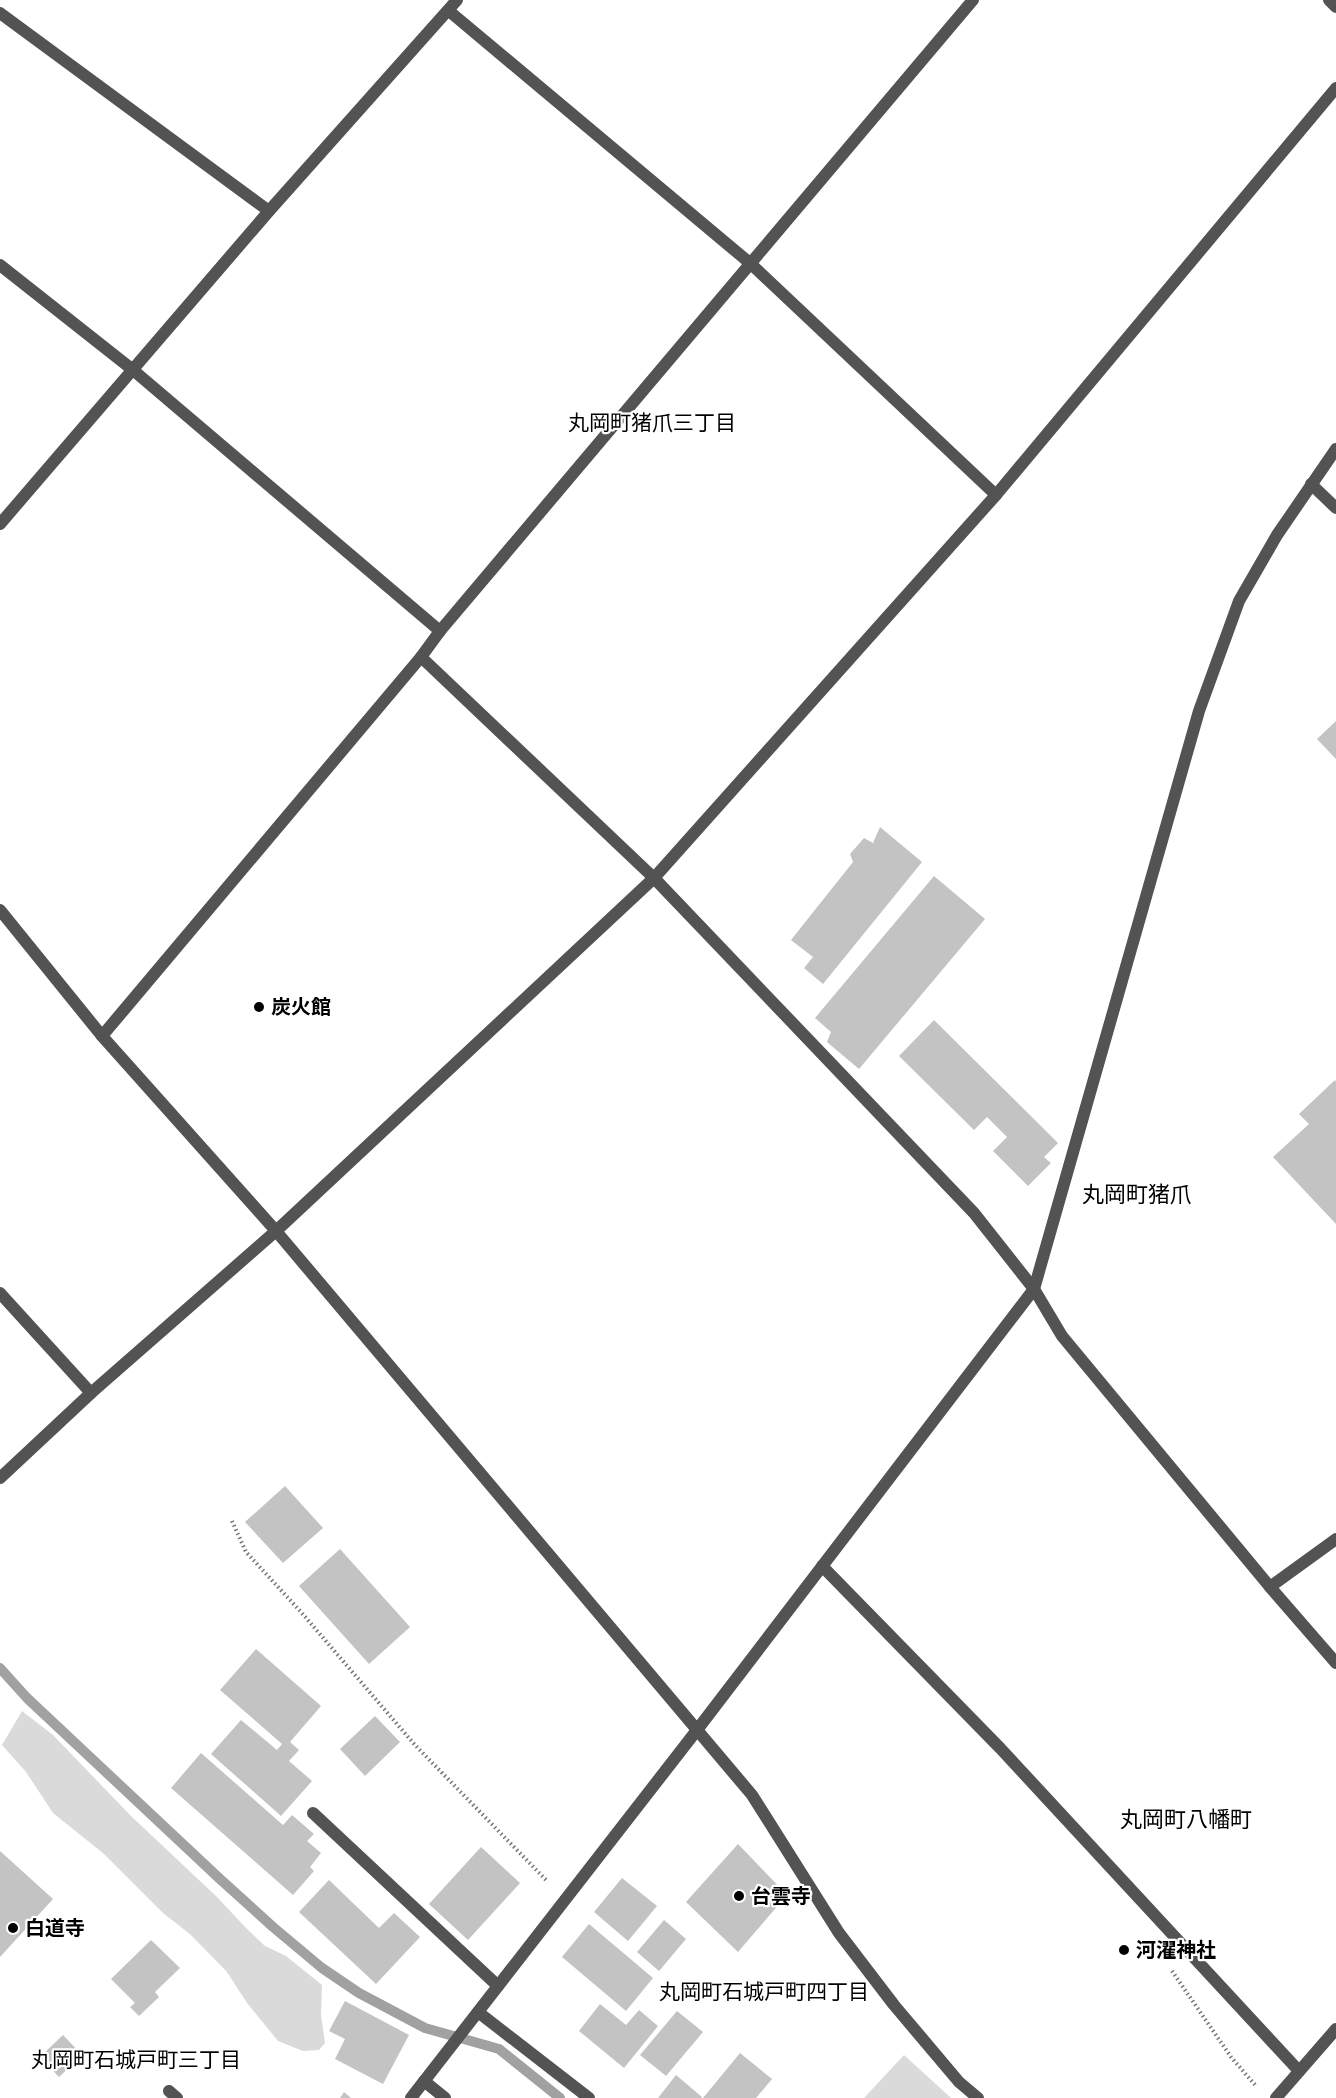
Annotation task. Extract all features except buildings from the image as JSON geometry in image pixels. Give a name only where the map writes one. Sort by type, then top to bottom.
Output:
[{"type":"street","points":[[0,524],[269,211],[458,0]]},
{"type":"street","points":[[102,1036],[421,657],[440,631],[974,0]]},
{"type":"street","points":[[1329,0],[1336,7]]},
{"type":"street","points":[[448,11],[751,264],[996,495]]},
{"type":"street","points":[[0,13],[269,211]]},
{"type":"street","points":[[0,1478],[91,1394],[276,1232],[654,878],[996,495],[1336,88]]},
{"type":"street","points":[[0,265],[133,370],[440,631]]},
{"type":"street","points":[[411,2098],[697,1730],[1034,1289],[1199,711],[1239,601],[1277,535],[1336,449]]},
{"type":"street","points":[[1311,484],[1336,508]]},
{"type":"street","points":[[421,657],[654,878],[974,1213],[1034,1289],[1062,1336],[1336,1663]]},
{"type":"street","points":[[0,910],[102,1036],[276,1232],[752,1795],[846,1942],[901,2014],[959,2082],[978,2098]]},
{"type":"street","points":[[0,1293],[91,1394]]},
{"type":"street","points":[[1270,1587],[1336,1539]]},
{"type":"street","points":[[822,1566],[1000,1748],[1299,2071]]},
{"type":"street","points":[[313,1813],[498,1986]]},
{"type":"street","points":[[478,2012],[589,2098]]},
{"type":"street","points":[[1276,2098],[1336,2029]]},
{"type":"street","points":[[424,2081],[445,2098]]},
{"type":"path","points":[[232,1521],[246,1552],[301,1612],[415,1745],[565,1900]]},
{"type":"path","points":[[1171,1971],[1231,2057],[1260,2091]]},
{"type":"shaded area","points":[[22,1711],[53,1735],[131,1816],[265,1946],[286,1956],[322,1985],[321,2015],[325,2043],[319,2050],[303,2051],[278,2041],[247,2003],[227,1972],[191,1935],[163,1913],[104,1854],[53,1813],[26,1772],[2,1745]]},
{"type":"shaded area","points":[[904,2055],[951,2098],[864,2098]]},
{"type":"waterway","points":[[0,1668],[27,1698],[220,1879],[322,1968],[359,1993],[425,2028],[499,2049],[560,2098]]},
{"type":"place","name":"炭火館","points":[[259,1007]]},
{"type":"place","name":"台雲寺","points":[[739,1896]]},
{"type":"place","name":"白道寺","points":[[13,1928]]},
{"type":"place","name":"河濯神社","points":[[1124,1950]]},
{"type":"district","name":"丸岡町猪爪三丁目","points":[[652,423]]},
{"type":"district","name":"丸岡町猪爪","points":[[1137,1194]]},
{"type":"district","name":"丸岡町八幡町","points":[[1186,1819]]},
{"type":"district","name":"丸岡町石城戸町四丁目","points":[[764,1992]]},
{"type":"district","name":"丸岡町石城戸町三丁目","points":[[136,2060]]}]
